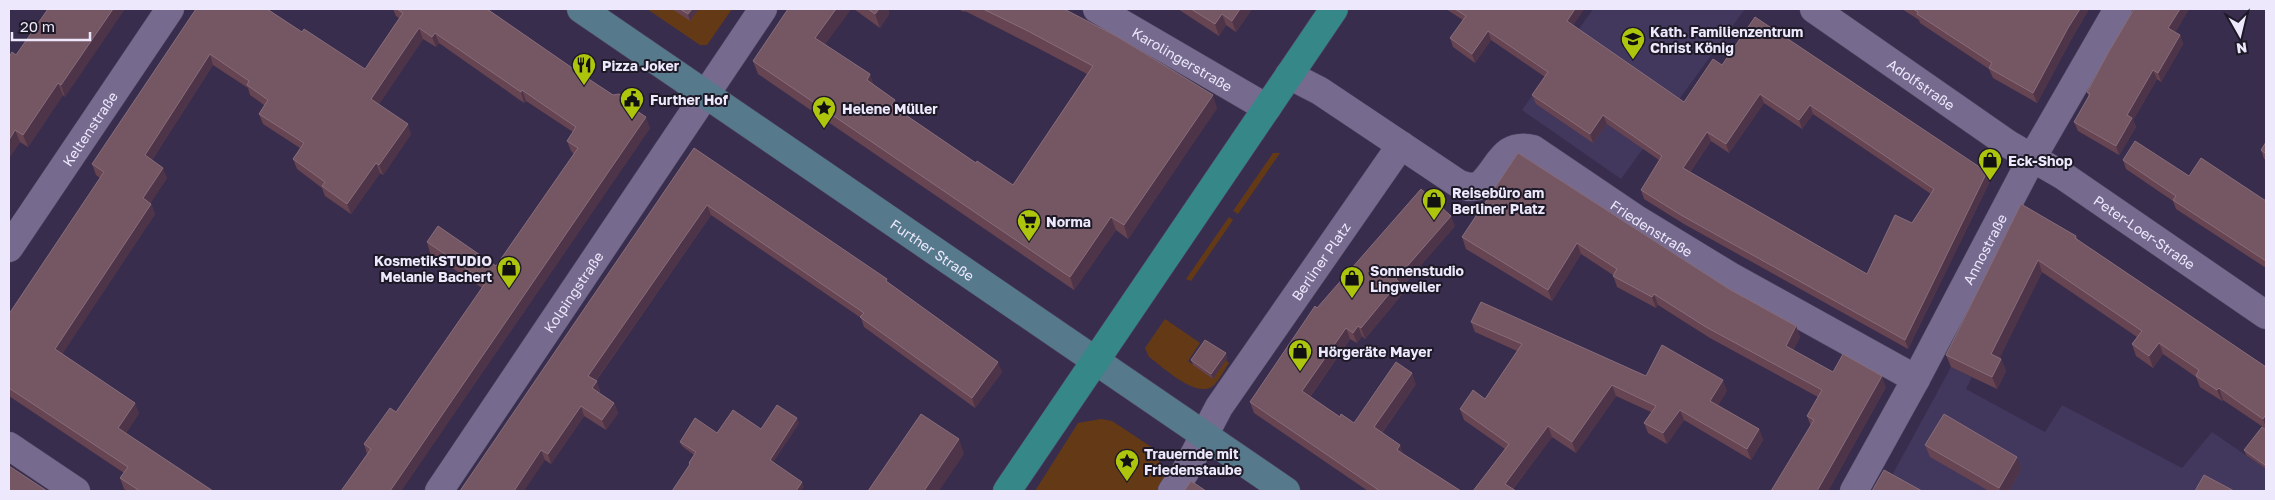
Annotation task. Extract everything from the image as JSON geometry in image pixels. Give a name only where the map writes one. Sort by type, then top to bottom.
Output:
[{"type":"main road","name":"Further Straße","points":[[581,9],[1286,491]]},
{"type":"main road","points":[[1008,491],[1094,361],[1334,9]]},
{"type":"street","name":"Keltenstraße","points":[[9,248],[170,9]]},
{"type":"street","name":"Kolpingstraße","points":[[439,491],[763,9]]},
{"type":"street","name":"Karolingerstraße","points":[[1097,9],[1267,108]]},
{"type":"street","name":"Adolfstraße","points":[[1814,9],[2032,158]]},
{"type":"street","name":"Annostraße","points":[[1854,491],[1916,379],[2032,158],[2118,9]]},
{"type":"street","points":[[1289,75],[1320,91],[1401,145]]},
{"type":"street","name":"Friedenstraße","points":[[1401,145],[1459,184],[1469,187],[1478,186],[1485,180],[1504,155],[1512,149],[1523,146],[1533,149],[1638,220],[1730,276],[1916,379]]},
{"type":"street","name":"Berliner Platz","points":[[1172,491],[1185,472],[1219,407],[1401,145]]},
{"type":"street","name":"Peter-Loer-Straße","points":[[2032,158],[2062,175],[2263,305]]},
{"type":"street","points":[[9,446],[76,491]]},
{"type":"shaded area","points":[[647,9],[732,9],[707,45],[700,45]]},
{"type":"shaded area","name":"Kath. Familienzentrum Christ König","points":[[1593,9],[1745,9],[1621,179],[1522,110]]},
{"type":"shaded area","points":[[1273,153],[1280,153],[1238,214],[1233,211]]},
{"type":"shaded area","points":[[1229,217],[1233,220],[1191,281],[1186,279]]},
{"type":"shaded area","points":[[1165,319],[1200,343],[1188,361],[1213,379],[1226,360],[1229,363],[1213,386],[1206,389],[1189,385],[1149,357],[1145,348]]},
{"type":"shaded area","points":[[1951,367],[1972,377],[1966,389],[2045,432],[2062,405],[2182,468],[2212,432],[2266,469],[2266,491],[1912,491],[1890,479]]},
{"type":"shaded area","points":[[1101,419],[1112,421],[1156,450],[1164,478],[1168,480],[1160,491],[1035,491],[1078,423]]},
{"type":"building","points":[[48,9],[113,9],[61,85],[58,83],[23,135],[15,130],[9,140],[9,57],[12,52],[16,55]]},
{"type":"building","points":[[196,9],[267,9],[302,32],[304,29],[365,69],[403,13],[397,9],[487,9],[613,95],[619,94],[628,99],[628,105],[646,117],[390,491],[341,491],[371,449],[364,444],[390,408],[396,412],[486,282],[427,242],[438,226],[496,266],[578,148],[567,141],[576,127],[435,33],[432,37],[419,28],[371,99],[408,124],[379,165],[376,163],[347,204],[322,186],[325,182],[293,159],[304,143],[259,114],[268,100],[247,85],[249,81],[210,54],[145,155],[163,168],[143,198],[151,204],[55,349],[135,403],[118,428],[213,491],[140,491],[120,478],[128,467],[9,388],[9,314],[104,172],[92,164]]},
{"type":"building","points":[[680,9],[692,9],[688,14]]},
{"type":"building","points":[[788,9],[836,9],[815,38],[870,74],[867,80],[895,100],[891,105],[976,163],[977,161],[1013,185],[1093,66],[983,9],[1064,9],[1116,36],[1213,95],[1124,225],[1111,217],[1070,277],[753,61]]},
{"type":"building","points":[[868,9],[879,9],[875,14]]},
{"type":"building","points":[[1191,9],[1240,9],[1232,21],[1222,14],[1215,24]]},
{"type":"building","points":[[1455,9],[1575,9],[1567,21],[1684,102],[1713,59],[1722,65],[1755,17],[1987,172],[1905,340],[1681,215],[1641,190],[1662,156],[1603,115],[1590,134],[1532,95],[1548,72],[1488,31],[1472,54],[1450,38],[1466,16]],"holes":[[[1760,94],[1799,120],[1810,105],[1934,189],[1912,223],[1895,215],[1867,274],[1683,168],[1707,132],[1726,144]]]},
{"type":"building","points":[[1913,9],[2080,9],[2033,93],[1989,68],[1992,63],[1917,14],[1918,12]]},
{"type":"building","points":[[2134,9],[2180,9],[2168,28],[2180,35],[2158,73],[2153,70],[2127,115],[2132,118],[2116,146],[2074,122],[2090,94],[2087,92]]},
{"type":"building","points":[[2135,141],[2189,176],[2201,158],[2266,201],[2266,261],[2173,200],[2176,196],[2123,160]]},
{"type":"building","points":[[2266,142],[2266,154],[2261,150]]},
{"type":"building","points":[[694,148],[887,279],[886,281],[998,362],[972,398],[860,317],[864,313],[707,205],[588,376],[597,381],[592,388],[614,403],[602,420],[581,406],[548,454],[541,450],[514,491],[460,491]]},
{"type":"building","points":[[1518,153],[1729,289],[1796,326],[1786,346],[1833,372],[1843,354],[1882,376],[1817,491],[1771,491],[1814,420],[1807,416],[1822,390],[1706,327],[1654,294],[1652,297],[1613,276],[1617,269],[1577,243],[1548,290],[1462,237]]},
{"type":"building","points":[[1421,189],[1451,216],[1396,279],[1399,282],[1361,328],[1358,326],[1353,333],[1346,328],[1302,391],[1340,417],[1341,414],[1354,423],[1396,362],[1412,373],[1374,427],[1400,445],[1397,450],[1461,491],[1380,491],[1250,402],[1315,306],[1317,308]]},
{"type":"building","points":[[2021,204],[2076,236],[2075,238],[2266,367],[2266,414],[2263,419],[2219,388],[2217,390],[2196,376],[2199,370],[2159,343],[2149,356],[2132,344],[2142,331],[2038,260],[1991,354],[2001,359],[1992,377],[1946,355]]},
{"type":"building","points":[[1481,302],[1646,376],[1662,345],[1723,380],[1710,401],[1759,429],[1747,449],[1680,410],[1663,433],[1644,423],[1656,406],[1612,385],[1572,442],[1548,426],[1505,484],[1516,491],[1473,491],[1509,444],[1460,409],[1473,390],[1485,399],[1522,344],[1471,322]]},
{"type":"building","points":[[1205,340],[1226,353],[1211,374],[1191,360]]},
{"type":"building","points":[[777,405],[797,418],[770,460],[802,482],[796,491],[672,491],[696,452],[680,442],[695,418],[717,433],[733,410],[761,429]]},
{"type":"building","points":[[921,414],[959,439],[924,491],[868,491]]},
{"type":"building","points":[[1944,414],[2017,457],[1999,488],[1925,445]]},
{"type":"building","points":[[2262,427],[2266,430],[2265,465],[2244,450]]},
{"type":"building","points":[[9,466],[47,491],[9,491]]},
{"type":"building","points":[[1884,470],[1922,491],[1872,491]]},
{"type":"building","points":[[2204,475],[2234,491],[2195,491]]},
{"type":"building","points":[[1191,481],[1206,491],[1184,491]]},
{"type":"place","name":"Kath. Familienzentrum Christ König","points":[[1633,60]]},
{"type":"place","name":"Pizza Joker","points":[[584,86]]},
{"type":"place","name":"Further Hof","points":[[632,120]]},
{"type":"place","name":"Helene Müller","points":[[824,129]]},
{"type":"place","name":"Eck-Shop","points":[[1990,181]]},
{"type":"place","name":"Reisebüro am Berliner Platz","points":[[1434,221]]},
{"type":"place","name":"Norma","points":[[1029,242]]},
{"type":"place","name":"KosmetikSTUDIO Melanie Bachert","points":[[509,289]]},
{"type":"place","name":"Sonnenstudio Lingweiler","points":[[1352,299]]},
{"type":"place","name":"Hörgeräte Mayer","points":[[1300,372]]},
{"type":"place","name":"Trauernde mit Friedenstaube","points":[[1127,482]]}]
